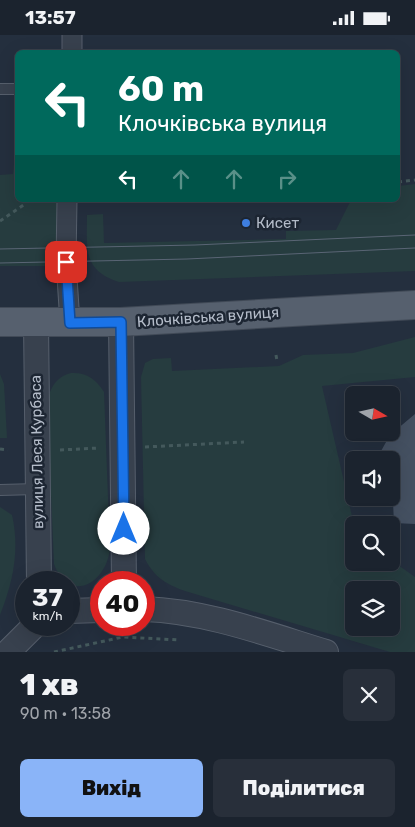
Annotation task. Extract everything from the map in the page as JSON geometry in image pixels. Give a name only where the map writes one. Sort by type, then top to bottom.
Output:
[{"type":"main road","name":"Клочківська вулиця","points":[[0,322],[121,322],[415,305]]},
{"type":"street","points":[[72,35],[72,50]]},
{"type":"street","points":[[67,202],[66,262],[70,323]]},
{"type":"street","name":"вулиця Леся Курбаса","points":[[36,322],[39,571]]},
{"type":"street","points":[[121,322],[124,571]]},
{"type":"street","points":[[155,610],[177,612],[231,624],[326,652]]},
{"type":"street","points":[[8,652],[24,636]]},
{"type":"lane","points":[[0,89],[15,89]]},
{"type":"lane","points":[[0,490],[37,489]]},
{"type":"path","points":[[400,182],[415,180]]},
{"type":"path","points":[[0,221],[25,204]]},
{"type":"path","points":[[276,355],[277,361]]},
{"type":"path","points":[[142,447],[244,442]]},
{"type":"path","points":[[58,450],[105,448]]},
{"type":"path","points":[[0,449],[8,449]]},
{"type":"path","points":[[54,652],[57,649],[123,637],[180,639]]},
{"type":"green space","points":[[15,154],[15,202],[62,202],[59,240],[51,266],[0,266],[0,175],[13,174]]},
{"type":"green space","points":[[415,184],[415,271],[119,282],[98,271],[89,256],[87,248],[87,215],[103,214],[104,243],[286,239],[286,231],[336,230],[350,202],[400,202],[400,186]]},
{"type":"green space","points":[[415,337],[415,377],[322,386],[345,486],[345,506],[350,506],[352,516],[345,516],[345,571],[400,571],[400,566],[415,577],[415,652],[390,652],[185,591],[172,586],[157,576],[145,559],[141,377],[145,363],[153,359],[171,358],[172,371],[279,366],[303,355],[353,353]]},
{"type":"green space","points":[[76,373],[86,375],[98,383],[104,392],[110,550],[102,571],[90,571],[90,582],[80,586],[80,571],[58,571],[54,564],[47,401],[55,383],[66,375]]},
{"type":"green space","points":[[0,374],[4,384],[7,438],[0,438]]},
{"type":"green space","points":[[0,507],[12,515],[15,553],[12,578],[0,615]]},
{"type":"building","points":[[415,414],[415,524],[400,523],[400,516],[394,516],[393,506],[400,506],[400,451],[381,451],[387,441],[400,441],[400,427]]},
{"type":"tram line","points":[[0,249],[195,245],[415,235]]},
{"type":"tram line","points":[[0,263],[187,259],[415,248]]},
{"type":"place","name":"Кисет","points":[[246,223]]},
{"type":"route","points":[[66,262],[70,323],[121,322],[124,529]]}]
